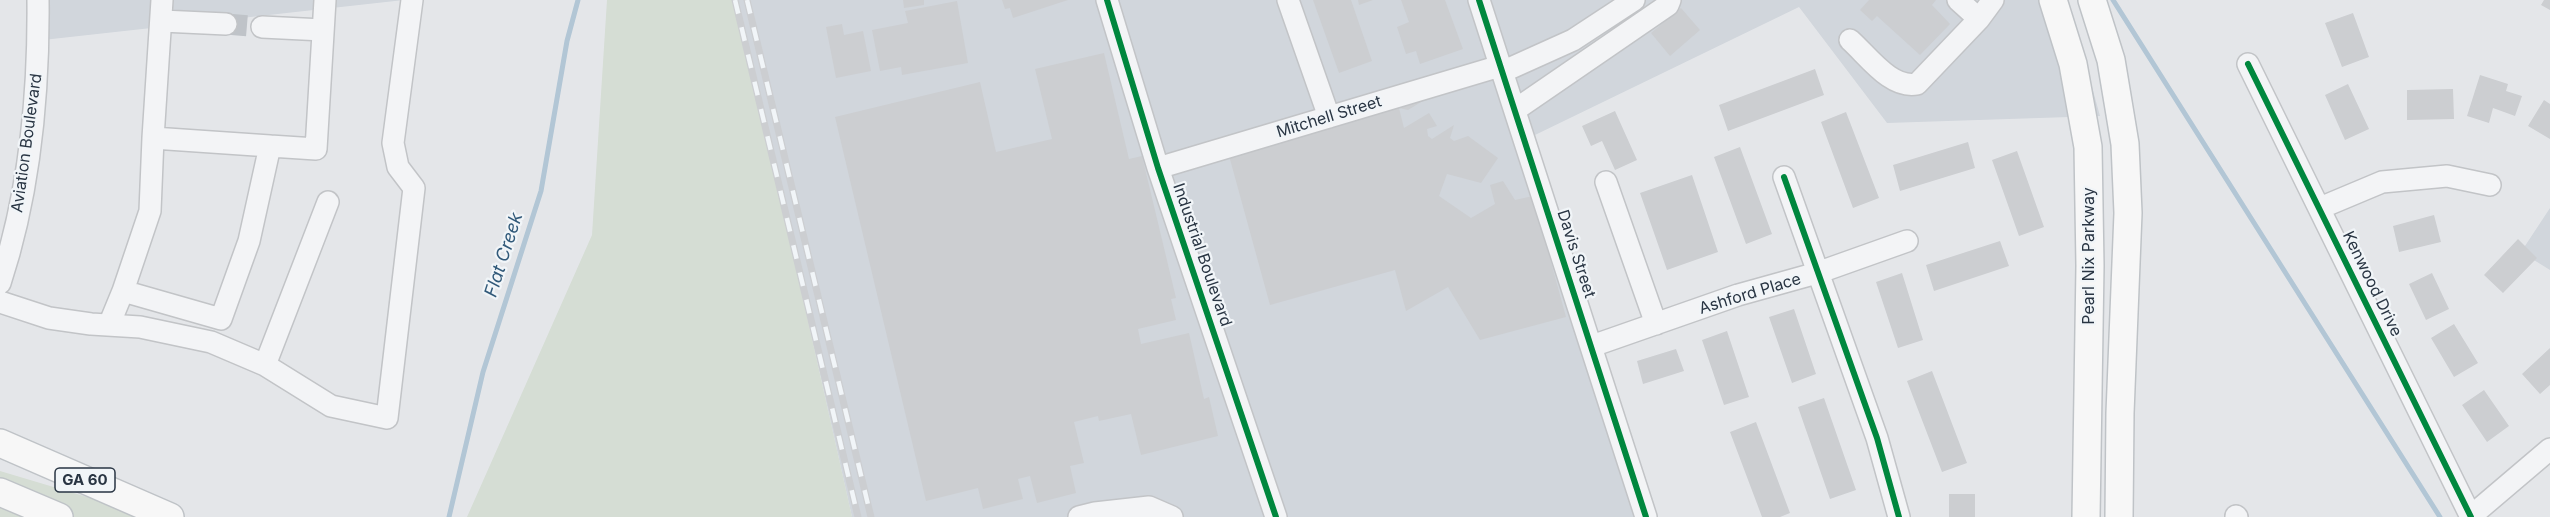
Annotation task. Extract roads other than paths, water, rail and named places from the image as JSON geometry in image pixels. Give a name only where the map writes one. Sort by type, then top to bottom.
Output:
[{"type":"main road","name":"Pearl Nix Parkway","points":[[2053,0],[2073,64],[2088,147],[2090,266],[2086,517]]},
{"type":"main road","points":[[2092,0],[2111,60],[2125,144],[2128,213],[2119,517]]},
{"type":"main road","name":"GA 60","points":[[0,443],[170,517]]},
{"type":"main road","name":"GA 60","points":[[0,492],[59,517]]},
{"type":"street","name":"Aviation Boulevard","points":[[0,283],[20,207],[32,136],[38,61],[38,0]]},
{"type":"street","points":[[153,138],[316,149],[325,0]]},
{"type":"street","points":[[0,302],[49,318],[109,326],[140,327],[211,342],[265,365],[331,406],[387,418],[414,188],[398,167],[393,143],[412,0]]},
{"type":"street","name":"Industrial Boulevard","points":[[1107,0],[1158,168],[1276,517]]},
{"type":"street","points":[[1288,0],[1329,117]]},
{"type":"street","name":"Davis Street","points":[[1479,0],[1646,517]]},
{"type":"street","name":"Mitchell Street","points":[[1158,168],[1501,69],[1573,40],[1634,0]]},
{"type":"street","points":[[1515,110],[1668,5],[1670,0]]},
{"type":"street","points":[[1958,0],[1979,19]]},
{"type":"street","points":[[1850,40],[1896,82],[1906,86],[1917,84],[1979,19],[1993,0]]},
{"type":"street","points":[[109,326],[150,211],[162,10],[226,24]]},
{"type":"street","points":[[262,27],[323,30]]},
{"type":"street","name":"Kenwood Drive","points":[[2248,64],[2471,517]]},
{"type":"street","points":[[123,291],[221,319],[249,241],[270,146]]},
{"type":"street","points":[[2320,207],[2382,182],[2447,176],[2490,185]]},
{"type":"street","points":[[1784,177],[1877,438],[1899,517]]},
{"type":"street","points":[[1606,182],[1656,324]]},
{"type":"street","points":[[265,365],[328,202]]},
{"type":"street","name":"Ashford Place","points":[[1592,346],[1738,295],[1817,273],[1907,241]]},
{"type":"street","points":[[2471,517],[2550,449]]},
{"type":"street","points":[[1079,517],[1149,507],[1172,517]]},
{"type":"waterway","name":"Flat Creek","points":[[449,517],[483,372],[541,191],[567,41],[578,0]]},
{"type":"waterway","points":[[2113,0],[2440,517]]},
{"type":"tunnel","points":[[226,24],[262,27]]},
{"type":"railway","points":[[735,0],[858,517]]},
{"type":"railway","points":[[747,0],[871,517]]}]
